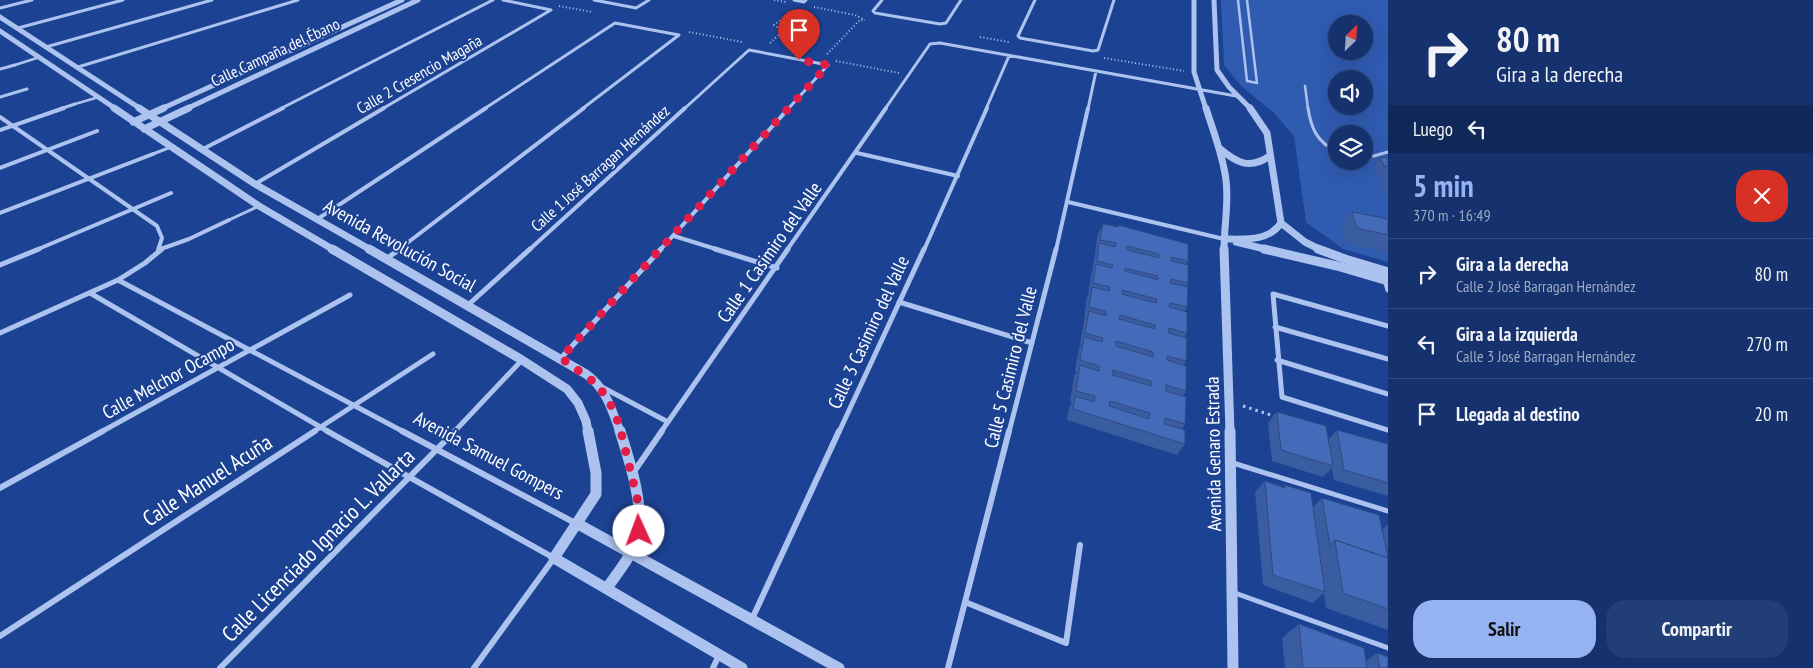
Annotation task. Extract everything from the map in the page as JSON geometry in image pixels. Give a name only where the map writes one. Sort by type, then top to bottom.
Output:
[{"type":"street","points":[[0,8],[32,0]]},
{"type":"street","points":[[18,28],[123,0]]},
{"type":"street","points":[[46,47],[212,0]]},
{"type":"street","points":[[78,67],[298,0]]},
{"type":"street","name":"Calle Campaña del Ébano","points":[[133,122],[402,0]]},
{"type":"street","name":"Calle Campaña del Ébano","points":[[144,129],[418,0]]},
{"type":"street","points":[[202,150],[493,0]]},
{"type":"street","name":"Calle 2 Cresencio Magaña","points":[[255,184],[551,10],[503,0]]},
{"type":"street","points":[[594,0],[636,8],[649,0]]},
{"type":"street","points":[[794,0],[805,1]]},
{"type":"street","points":[[882,0],[873,11],[880,15],[932,24],[946,23],[961,0]]},
{"type":"street","points":[[1035,0],[1018,36],[1026,40],[1084,50],[1098,50],[1114,0]]},
{"type":"street","name":"Avenida Genaro Estrada","points":[[1194,0],[1194,72],[1219,148],[1226,179],[1227,212],[1224,239],[1230,402],[1233,668]]},
{"type":"street","points":[[1214,0],[1216,68],[1236,96],[1254,110],[1262,121],[1266,133],[1281,223],[1293,235],[1316,249],[1387,278]]},
{"type":"street","name":"Avenida Revolución Social","points":[[0,17],[255,184],[561,358],[598,385],[612,407],[619,424],[638,502],[639,531],[630,552],[606,588]]},
{"type":"street","points":[[316,220],[615,23],[679,35],[386,259]]},
{"type":"street","name":"Avenida Revolución Social","points":[[0,31],[259,206],[522,360],[567,389],[578,403],[586,421],[596,473],[596,494],[554,558]]},
{"type":"street","name":"Calle 1 Casimiro del Valle","points":[[632,476],[930,44],[940,44],[1009,56]]},
{"type":"street","name":"Calle 1 José Barragan Hernández","points":[[468,305],[749,50],[761,52]]},
{"type":"street","points":[[561,358],[828,65],[761,52]]},
{"type":"street","points":[[1009,56],[1236,96]]},
{"type":"street","name":"Calle 3 Casimiro del Valle","points":[[751,620],[958,176],[1009,56]]},
{"type":"street","points":[[0,69],[40,57]]},
{"type":"street","name":"Calle 5 Casimiro del Valle","points":[[948,668],[1068,202],[1096,72]]},
{"type":"street","points":[[0,98],[27,89]]},
{"type":"street","points":[[0,130],[99,97]]},
{"type":"street","points":[[172,104],[175,109],[185,110]]},
{"type":"street","points":[[0,117],[46,151],[157,226],[162,238],[158,250]]},
{"type":"street","points":[[0,168],[97,131]]},
{"type":"street","points":[[0,213],[171,147]]},
{"type":"street","points":[[1219,148],[1232,158],[1246,164],[1255,165],[1270,156]]},
{"type":"street","points":[[856,153],[958,176]]},
{"type":"street","points":[[0,265],[171,193]]},
{"type":"street","points":[[1068,202],[1387,278]]},
{"type":"street","points":[[0,333],[118,280],[145,262],[158,250],[259,206]]},
{"type":"street","points":[[1224,239],[1256,238],[1271,235],[1281,223]]},
{"type":"street","points":[[674,236],[777,268]]},
{"type":"street","points":[[1387,278],[1388,290]]},
{"type":"street","name":"Avenida Samuel Gompers","points":[[118,280],[578,524],[839,668]]},
{"type":"street","points":[[90,293],[216,368],[554,558],[742,668]]},
{"type":"street","points":[[1388,326],[1272,294],[1282,396],[1388,430]]},
{"type":"street","name":"Calle Melchor Ocampo","points":[[0,488],[350,295]]},
{"type":"street","points":[[899,302],[1032,343]]},
{"type":"street","points":[[1275,327],[1388,359]]},
{"type":"street","name":"Calle Manuel Acuña","points":[[0,636],[433,354]]},
{"type":"street","name":"Calle Licenciado Ignacio L. Vallarta","points":[[220,668],[438,449],[522,360]]},
{"type":"street","points":[[1277,360],[1388,394]]},
{"type":"street","points":[[598,385],[668,422]]},
{"type":"street","points":[[965,602],[1066,643],[1080,545]]},
{"type":"street","points":[[474,668],[554,558]]},
{"type":"street","points":[[713,668],[719,655]]},
{"type":"lane","points":[[1238,0],[1247,82],[1254,84],[1257,83],[1247,0]]},
{"type":"lane","points":[[1305,86],[1314,136],[1320,144],[1328,148]]},
{"type":"lane","points":[[1373,156],[1388,152]]},
{"type":"lane","points":[[1231,463],[1388,511]]},
{"type":"lane","points":[[1232,592],[1388,648]]},
{"type":"path","points":[[774,0],[855,15],[864,20]]},
{"type":"path","points":[[761,52],[783,31],[774,24],[805,1]]},
{"type":"path","points":[[818,63],[860,20],[875,19],[880,15]]},
{"type":"path","points":[[1230,402],[1286,419],[1282,396]]},
{"type":"shaded area","points":[[1221,0],[1388,0],[1388,262],[1343,249],[1306,222],[1294,136],[1273,112],[1241,86],[1224,65]]},
{"type":"building","points":[[1380,157],[1388,158],[1388,166],[1384,166]]},
{"type":"building","points":[[1352,212],[1388,219],[1388,235],[1357,228]]},
{"type":"building","points":[[1103,224],[1118,227],[1118,225],[1188,244],[1188,261],[1171,257],[1171,261],[1188,265],[1188,283],[1171,279],[1170,281],[1170,283],[1188,287],[1187,307],[1170,303],[1169,307],[1187,312],[1187,333],[1169,328],[1168,333],[1187,338],[1186,361],[1167,356],[1167,360],[1186,366],[1186,391],[1166,385],[1166,391],[1186,397],[1185,424],[1165,418],[1164,424],[1185,430],[1185,444],[1073,409],[1075,396],[1094,402],[1095,396],[1076,391],[1080,365],[1099,371],[1099,366],[1080,360],[1084,337],[1102,342],[1103,338],[1085,333],[1089,311],[1106,316],[1106,311],[1089,307],[1092,287],[1109,291],[1110,287],[1093,283],[1096,264],[1112,268],[1113,265],[1097,261],[1099,243],[1115,247],[1116,243],[1100,240]],"holes":[[[1127,246],[1159,254],[1159,258],[1127,250]],[[1125,268],[1158,276],[1158,280],[1125,271]],[[1122,290],[1157,299],[1156,303],[1122,294]],[[1120,315],[1155,325],[1155,329],[1119,319]],[[1116,341],[1153,352],[1153,357],[1116,346]],[[1113,370],[1151,381],[1151,386],[1112,375]],[[1110,401],[1150,413],[1149,419],[1109,406]]]},
{"type":"building","points":[[1277,412],[1326,426],[1333,466],[1281,450]]},
{"type":"building","points":[[1337,430],[1388,444],[1388,483],[1344,470]]},
{"type":"building","points":[[1265,481],[1285,488],[1285,485],[1311,493],[1325,592],[1273,575]]},
{"type":"building","points":[[1322,498],[1379,515],[1388,558],[1335,540],[1330,545]]},
{"type":"building","points":[[1335,540],[1388,558],[1388,609],[1343,593]]},
{"type":"building","points":[[1299,624],[1364,648],[1367,668],[1303,668]]},
{"type":"building","points":[[1377,653],[1388,657],[1388,668],[1380,668]]},
{"type":"route","points":[[639,531],[638,502],[619,424],[612,407],[598,385],[561,358],[687,222],[828,65],[799,60]]}]
